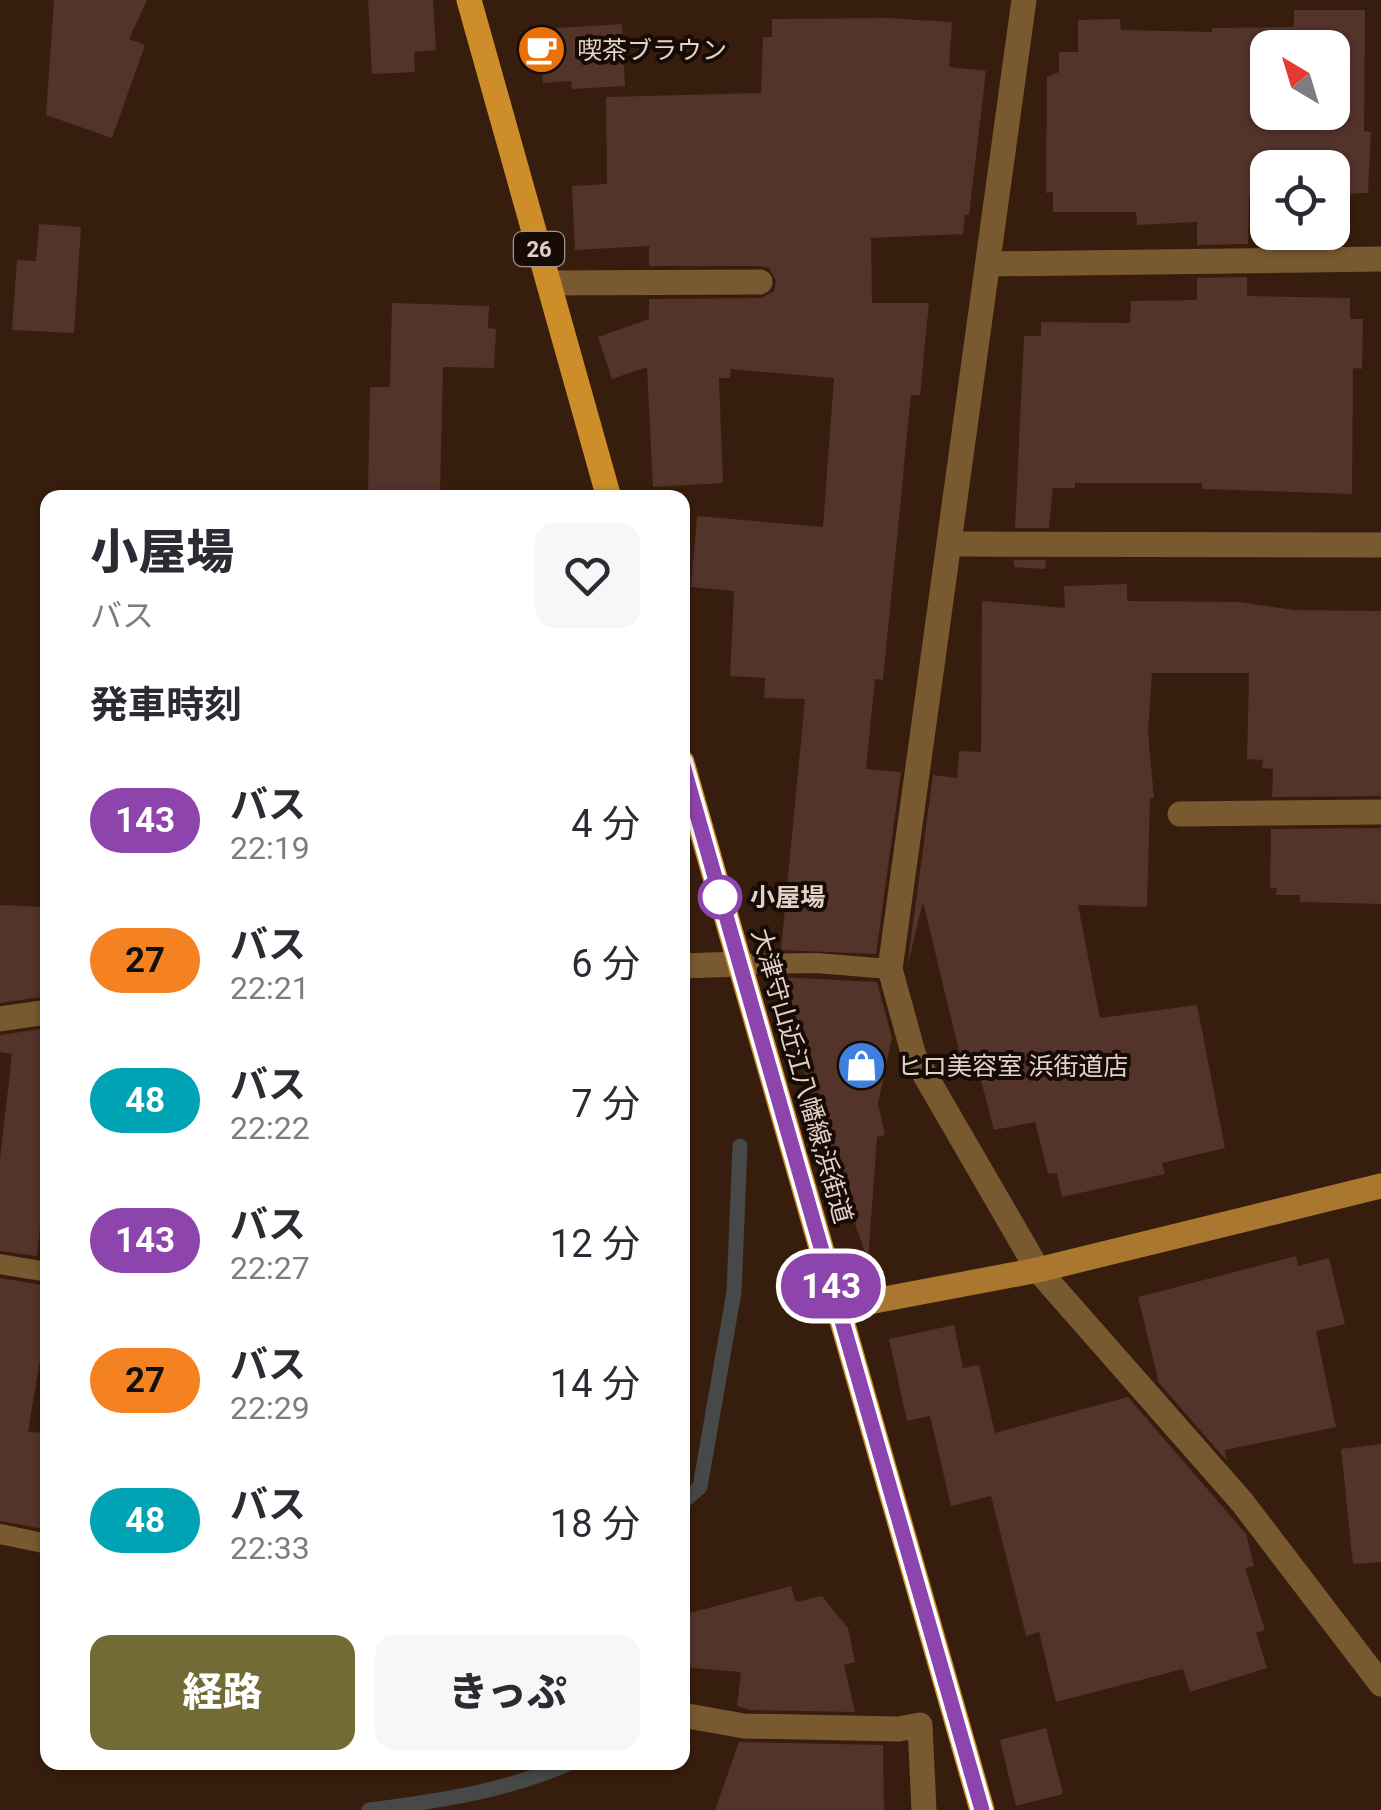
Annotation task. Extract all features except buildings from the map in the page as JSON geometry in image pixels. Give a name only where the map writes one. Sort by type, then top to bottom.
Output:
[{"type":"main road","name":"26","points":[[469,0],[607,490]]},
{"type":"main road","name":"大津守山近江八幡線;浜街道","points":[[690,790],[982,1810]]},
{"type":"street","points":[[1024,0],[890,969],[914,1056],[1038,1270],[1242,1502],[1381,1684]]},
{"type":"street","points":[[988,264],[1381,259]]},
{"type":"street","points":[[549,283],[760,282]]},
{"type":"street","points":[[950,544],[1381,545]]},
{"type":"street","points":[[1180,814],[1381,812]]},
{"type":"street","points":[[690,966],[739,964]]},
{"type":"street","points":[[0,1019],[40,1013]]},
{"type":"street","points":[[837,1308],[1038,1270],[1381,1186]]},
{"type":"street","points":[[690,1716],[744,1726],[898,1729],[954,1712]]},
{"type":"street","points":[[920,1725],[924,1810]]},
{"type":"lane","points":[[739,964],[816,963],[890,969]]},
{"type":"lane","points":[[0,1264],[40,1271]]},
{"type":"lane","points":[[0,1534],[40,1542]]},
{"type":"waterway","points":[[690,1496],[700,1487],[734,1292],[740,1146]]},
{"type":"waterway","points":[[369,1810],[498,1788],[553,1770]]},
{"type":"bus line","name":"143","points":[[690,790],[982,1810]]},
{"type":"place","name":"喫茶ブラウン","points":[[542,50]]},
{"type":"place","name":"小屋場","points":[[720,897]]},
{"type":"place","name":"ヒロ美容室 浜街道店","points":[[862,1066]]}]
